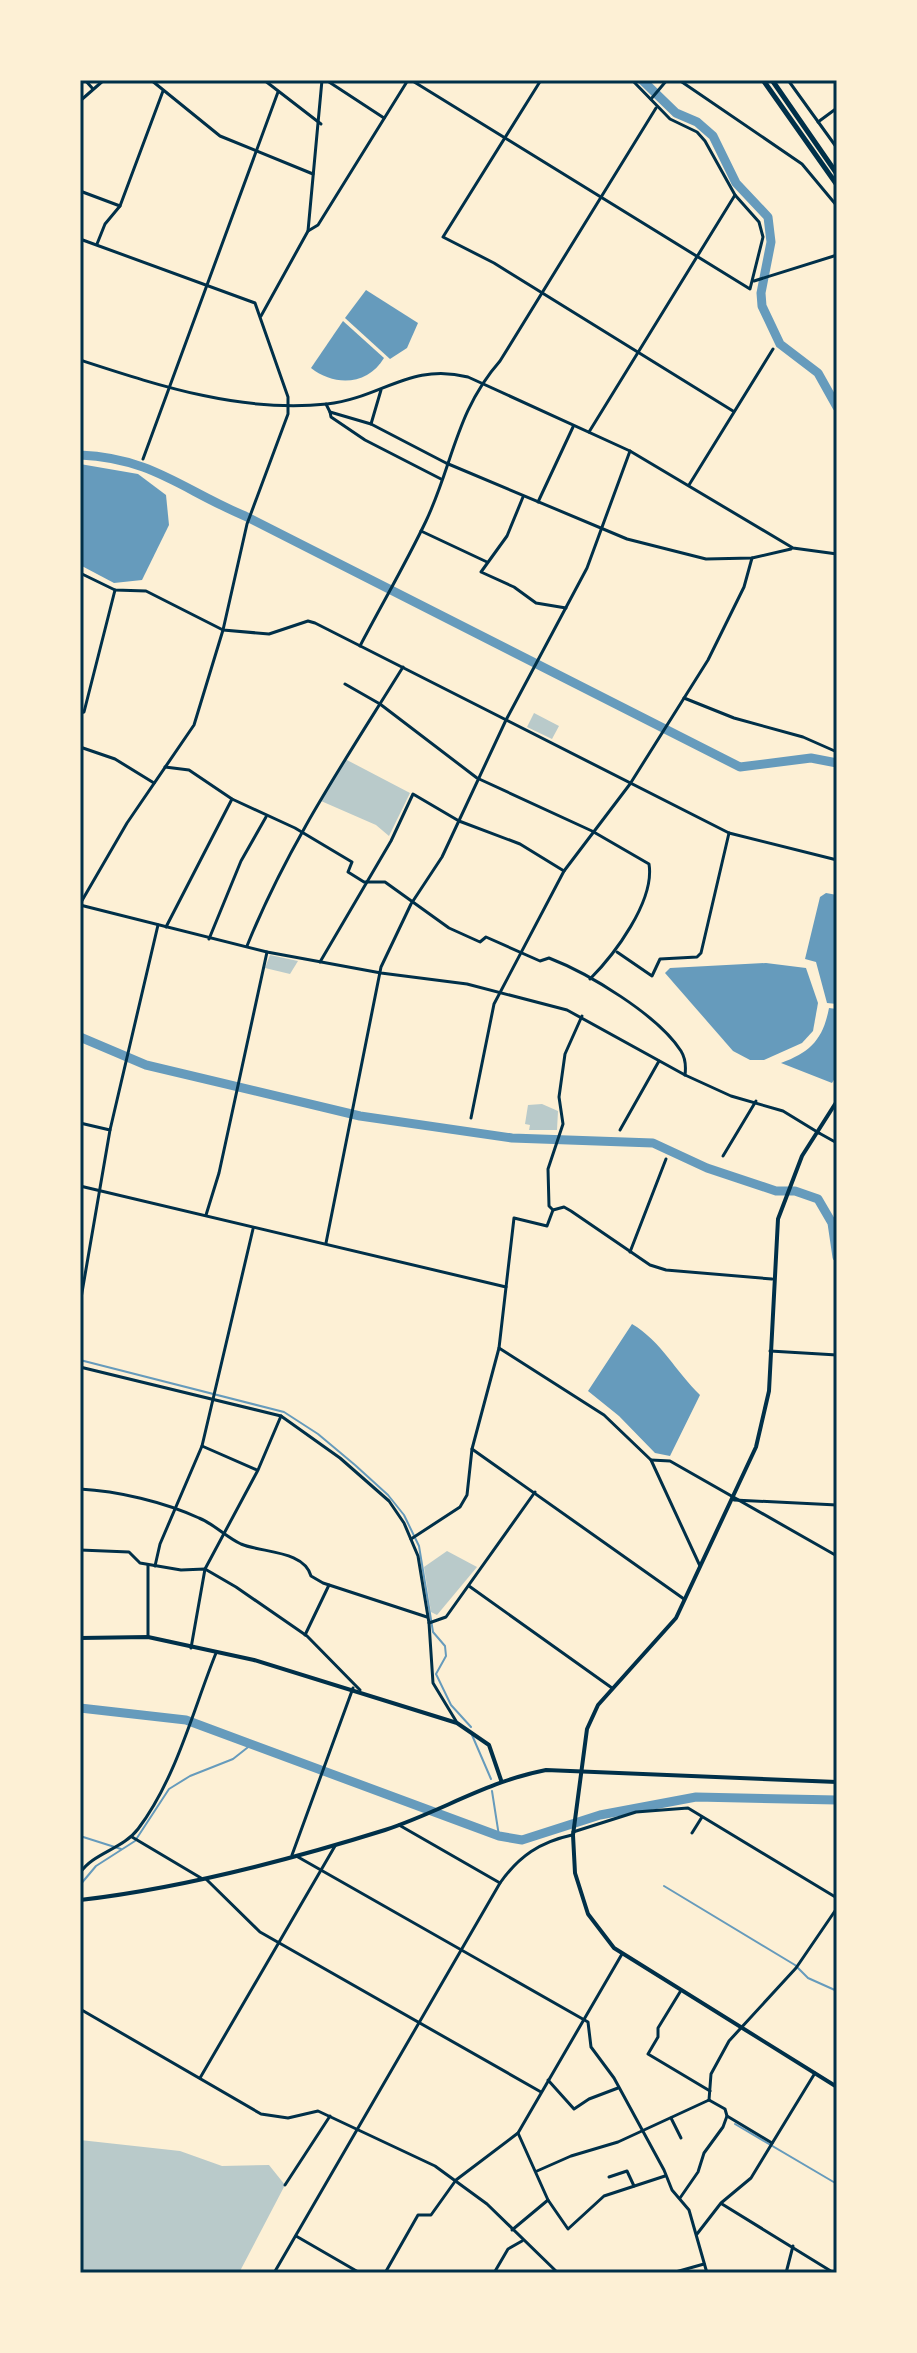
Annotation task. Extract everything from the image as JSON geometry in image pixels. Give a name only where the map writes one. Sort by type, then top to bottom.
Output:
[{"type":"highway","points":[[763,80],[837,185]]},
{"type":"highway","points":[[772,80],[837,174]]},
{"type":"main road","points":[[836,2085],[680,1992],[622,1954],[601,1934],[579,1893],[573,1833],[592,1715],[612,1688],[665,1635],[686,1600],[756,1447],[766,1414],[774,1240],[789,1184],[802,1156],[837,1101]]},
{"type":"main road","points":[[80,1638],[148,1637],[279,1666],[360,1690],[457,1723],[489,1745],[501,1780]]},
{"type":"main road","points":[[80,1900],[205,1879],[337,1843],[399,1825],[501,1780],[546,1770],[837,1782]]},
{"type":"street","points":[[85,80],[93,89]]},
{"type":"street","points":[[80,101],[104,80]]},
{"type":"street","points":[[151,80],[220,136],[313,174]]},
{"type":"street","points":[[264,80],[321,124]]},
{"type":"street","points":[[261,316],[308,231],[324,80],[384,118]]},
{"type":"street","points":[[308,231],[318,225],[410,80],[750,289],[763,237],[752,210],[735,195],[705,141],[656,107],[632,80]]},
{"type":"street","points":[[541,80],[443,237],[461,243],[733,411]]},
{"type":"street","points":[[651,98],[667,80]]},
{"type":"street","points":[[679,80],[802,164],[837,206]]},
{"type":"street","points":[[788,80],[837,148]]},
{"type":"street","points":[[97,244],[105,224],[120,206],[164,90]]},
{"type":"street","points":[[143,459],[278,92]]},
{"type":"street","points":[[360,646],[420,530],[460,425],[481,383],[500,361],[656,107]]},
{"type":"street","points":[[818,122],[837,108]]},
{"type":"street","points":[[80,191],[120,206]]},
{"type":"street","points":[[589,432],[735,195]]},
{"type":"street","points":[[80,239],[255,303],[290,405],[247,524],[223,630],[194,725],[154,783],[80,905],[267,952],[500,992],[582,1016],[685,1075],[731,1096],[783,1111],[837,1143]]},
{"type":"street","points":[[754,281],[837,255]]},
{"type":"street","points":[[689,485],[773,349]]},
{"type":"street","points":[[80,360],[231,402],[290,405],[358,399],[411,375],[450,372],[630,451],[793,548]]},
{"type":"street","points":[[371,424],[381,390]]},
{"type":"street","points":[[326,404],[331,417],[365,440],[441,479]]},
{"type":"street","points":[[330,412],[371,424],[446,463],[523,497],[692,558],[752,558],[793,548],[837,554]]},
{"type":"street","points":[[538,502],[574,425]]},
{"type":"street","points":[[326,1243],[381,973],[411,904],[442,857],[506,720],[587,568],[630,451]]},
{"type":"street","points":[[523,497],[507,536],[481,572],[514,587],[536,603],[566,608]]},
{"type":"street","points":[[420,530],[487,562]]},
{"type":"street","points":[[471,1118],[489,1016],[500,992],[564,871],[630,784],[722,634],[744,587],[752,558]]},
{"type":"street","points":[[80,573],[115,590],[146,591],[223,630],[269,634],[308,621],[729,833],[837,860]]},
{"type":"street","points":[[80,713],[84,712],[115,590]]},
{"type":"street","points":[[247,947],[262,908],[343,757],[403,667]]},
{"type":"street","points":[[345,684],[380,704],[477,778],[592,831],[651,869],[639,909],[617,952],[590,979]]},
{"type":"street","points":[[684,698],[837,752]]},
{"type":"street","points":[[80,747],[115,759],[154,783]]},
{"type":"street","points":[[165,767],[189,770],[230,794],[232,799],[302,833],[352,862],[348,872],[364,882],[385,882],[411,904],[465,936],[480,942],[486,937],[540,961],[549,958],[590,979],[666,1035],[682,1052],[685,1075]]},
{"type":"street","points":[[320,962],[364,882],[391,841],[413,794],[459,821],[520,844],[564,871]]},
{"type":"street","points":[[166,927],[232,799]]},
{"type":"street","points":[[209,939],[236,873],[266,817]]},
{"type":"street","points":[[617,952],[652,976],[660,959],[697,957],[701,953],[729,833]]},
{"type":"street","points":[[80,1303],[110,1130],[158,925]]},
{"type":"street","points":[[206,1215],[219,1173],[267,952]]},
{"type":"street","points":[[553,1210],[549,1206],[548,1169],[563,1124],[560,1081],[565,1054],[582,1016]]},
{"type":"street","points":[[620,1130],[659,1061]]},
{"type":"street","points":[[723,1156],[756,1101]]},
{"type":"street","points":[[80,1123],[110,1130]]},
{"type":"street","points":[[630,1252],[666,1159]]},
{"type":"street","points":[[80,1186],[506,1287]]},
{"type":"street","points":[[553,1210],[564,1207],[630,1252],[666,1270],[772,1279]]},
{"type":"street","points":[[411,1539],[465,1501],[472,1449],[499,1348],[514,1218],[547,1226],[553,1210]]},
{"type":"street","points":[[155,1566],[160,1544],[177,1511],[202,1446],[253,1229]]},
{"type":"street","points":[[499,1348],[604,1415],[651,1460],[700,1566]]},
{"type":"street","points":[[770,1351],[837,1355]]},
{"type":"street","points":[[80,1367],[281,1416],[340,1458],[389,1501],[418,1556],[429,1623],[433,1683],[457,1723]]},
{"type":"street","points":[[191,1648],[205,1569],[258,1470],[281,1416]]},
{"type":"street","points":[[202,1446],[258,1470]]},
{"type":"street","points":[[472,1449],[686,1600]]},
{"type":"street","points":[[651,1460],[670,1461],[837,1556]]},
{"type":"street","points":[[80,1489],[101,1490],[170,1506],[204,1520],[244,1545],[300,1561],[309,1569],[311,1576],[329,1585],[427,1617]]},
{"type":"street","points":[[429,1623],[446,1617],[535,1492]]},
{"type":"street","points":[[732,1499],[837,1505]]},
{"type":"street","points":[[80,1550],[129,1552],[140,1563],[148,1565],[205,1569],[305,1635],[360,1690]]},
{"type":"street","points":[[148,1565],[148,1637]]},
{"type":"street","points":[[305,1635],[329,1585]]},
{"type":"street","points":[[469,1586],[612,1688]]},
{"type":"street","points":[[80,1873],[84,1867],[133,1837],[158,1798],[216,1652]]},
{"type":"street","points":[[353,1688],[293,1855],[588,2022],[591,2047],[619,2088],[665,2176],[689,2210],[707,2273]]},
{"type":"street","points":[[274,2273],[500,1883],[516,1862],[535,1847],[648,1810],[684,1807],[837,1898]]},
{"type":"street","points":[[692,1833],[702,1817]]},
{"type":"street","points":[[399,1825],[500,1883]]},
{"type":"street","points":[[133,1837],[205,1879],[260,1932],[281,1941],[541,2092]]},
{"type":"street","points":[[200,2079],[337,1843]]},
{"type":"street","points":[[709,2100],[715,2062],[741,2028],[796,1968],[837,1908]]},
{"type":"street","points":[[385,2273],[418,2215],[431,2215],[456,2180],[518,2133],[622,1954]]},
{"type":"street","points":[[680,1992],[658,2028],[658,2037],[648,2054],[710,2091]]},
{"type":"street","points":[[80,2009],[275,2119],[318,2111],[435,2166],[487,2204],[558,2273]]},
{"type":"street","points":[[696,2235],[721,2203],[751,2178],[815,2073]]},
{"type":"street","points":[[548,2080],[574,2109],[589,2099],[619,2088]]},
{"type":"street","points":[[680,2198],[694,2180],[704,2153],[723,2127],[727,2116],[725,2109],[709,2100]]},
{"type":"street","points":[[537,2171],[571,2156],[618,2142],[709,2100]]},
{"type":"street","points":[[285,2185],[330,2116]]},
{"type":"street","points":[[727,2116],[772,2143]]},
{"type":"street","points":[[671,2118],[681,2138]]},
{"type":"street","points":[[518,2133],[548,2200],[568,2229],[598,2199],[665,2176]]},
{"type":"street","points":[[609,2177],[627,2171],[634,2186]]},
{"type":"street","points":[[512,2230],[548,2200]]},
{"type":"street","points":[[721,2203],[834,2273]]},
{"type":"street","points":[[296,2236],[360,2273]]},
{"type":"street","points":[[494,2273],[508,2249],[522,2241]]},
{"type":"street","points":[[786,2273],[793,2246]]},
{"type":"street","points":[[672,2273],[704,2264]]},
{"type":"street","points":[[824,2273],[828,2268]]},
{"type":"shaded area","points":[[534,713],[559,726],[552,739],[527,727]]},
{"type":"shaded area","points":[[345,759],[410,793],[389,836],[376,825],[321,801]]},
{"type":"shaded area","points":[[270,955],[298,961],[290,974],[265,968]]},
{"type":"shaded area","points":[[542,1104],[558,1111],[557,1130],[529,1130],[530,1125],[525,1124],[528,1105]]},
{"type":"shaded area","points":[[447,1551],[477,1567],[437,1615],[431,1612],[424,1567]]},
{"type":"shaded area","points":[[80,2140],[180,2151],[222,2166],[269,2165],[285,2185],[239,2273],[80,2273]]},
{"type":"water","points":[[366,290],[418,323],[407,348],[390,359],[345,318]]},
{"type":"water","points":[[343,321],[384,358],[369,374],[360,378],[330,378],[311,368]]},
{"type":"water","points":[[80,464],[138,474],[166,495],[169,525],[142,580],[114,583],[80,565]]},
{"type":"water","points":[[826,893],[837,895],[837,1004],[827,1003],[816,962],[805,959],[820,897]]},
{"type":"water","points":[[766,963],[806,968],[818,1003],[813,1031],[802,1043],[764,1060],[750,1060],[733,1051],[665,973],[670,968]]},
{"type":"water","points":[[829,1008],[837,1009],[837,1075],[832,1083],[781,1063],[814,1043]]},
{"type":"water","points":[[632,1324],[660,1348],[700,1395],[670,1456],[655,1453],[619,1416],[588,1391]]},
{"type":"waterway","points":[[642,80],[676,113],[697,122],[713,136],[736,183],[768,217],[771,242],[761,293],[762,306],[780,344],[818,373],[837,407]]},
{"type":"waterway","points":[[80,455],[127,462],[166,477],[740,767],[811,758],[837,763]]},
{"type":"waterway","points":[[80,1037],[146,1065],[360,1116],[512,1138],[653,1143],[707,1168],[776,1191],[795,1191],[818,1199],[832,1223],[837,1257]]},
{"type":"waterway","points":[[80,1360],[284,1412],[318,1434],[388,1495],[404,1515],[419,1546],[433,1632],[445,1646],[446,1656],[436,1674],[451,1705],[471,1727]]},
{"type":"waterway","points":[[80,1708],[186,1720],[499,1836],[522,1840],[600,1815],[696,1797],[837,1800]]},
{"type":"waterway","points":[[472,1735],[491,1779]]},
{"type":"waterway","points":[[80,1885],[96,1866],[135,1841],[169,1789],[190,1776],[233,1759],[252,1744]]},
{"type":"waterway","points":[[492,1791],[499,1836]]},
{"type":"waterway","points":[[80,1836],[121,1849]]},
{"type":"waterway","points":[[664,1886],[795,1965],[808,1978],[837,1991]]},
{"type":"waterway","points":[[735,2124],[837,2184]]}]
